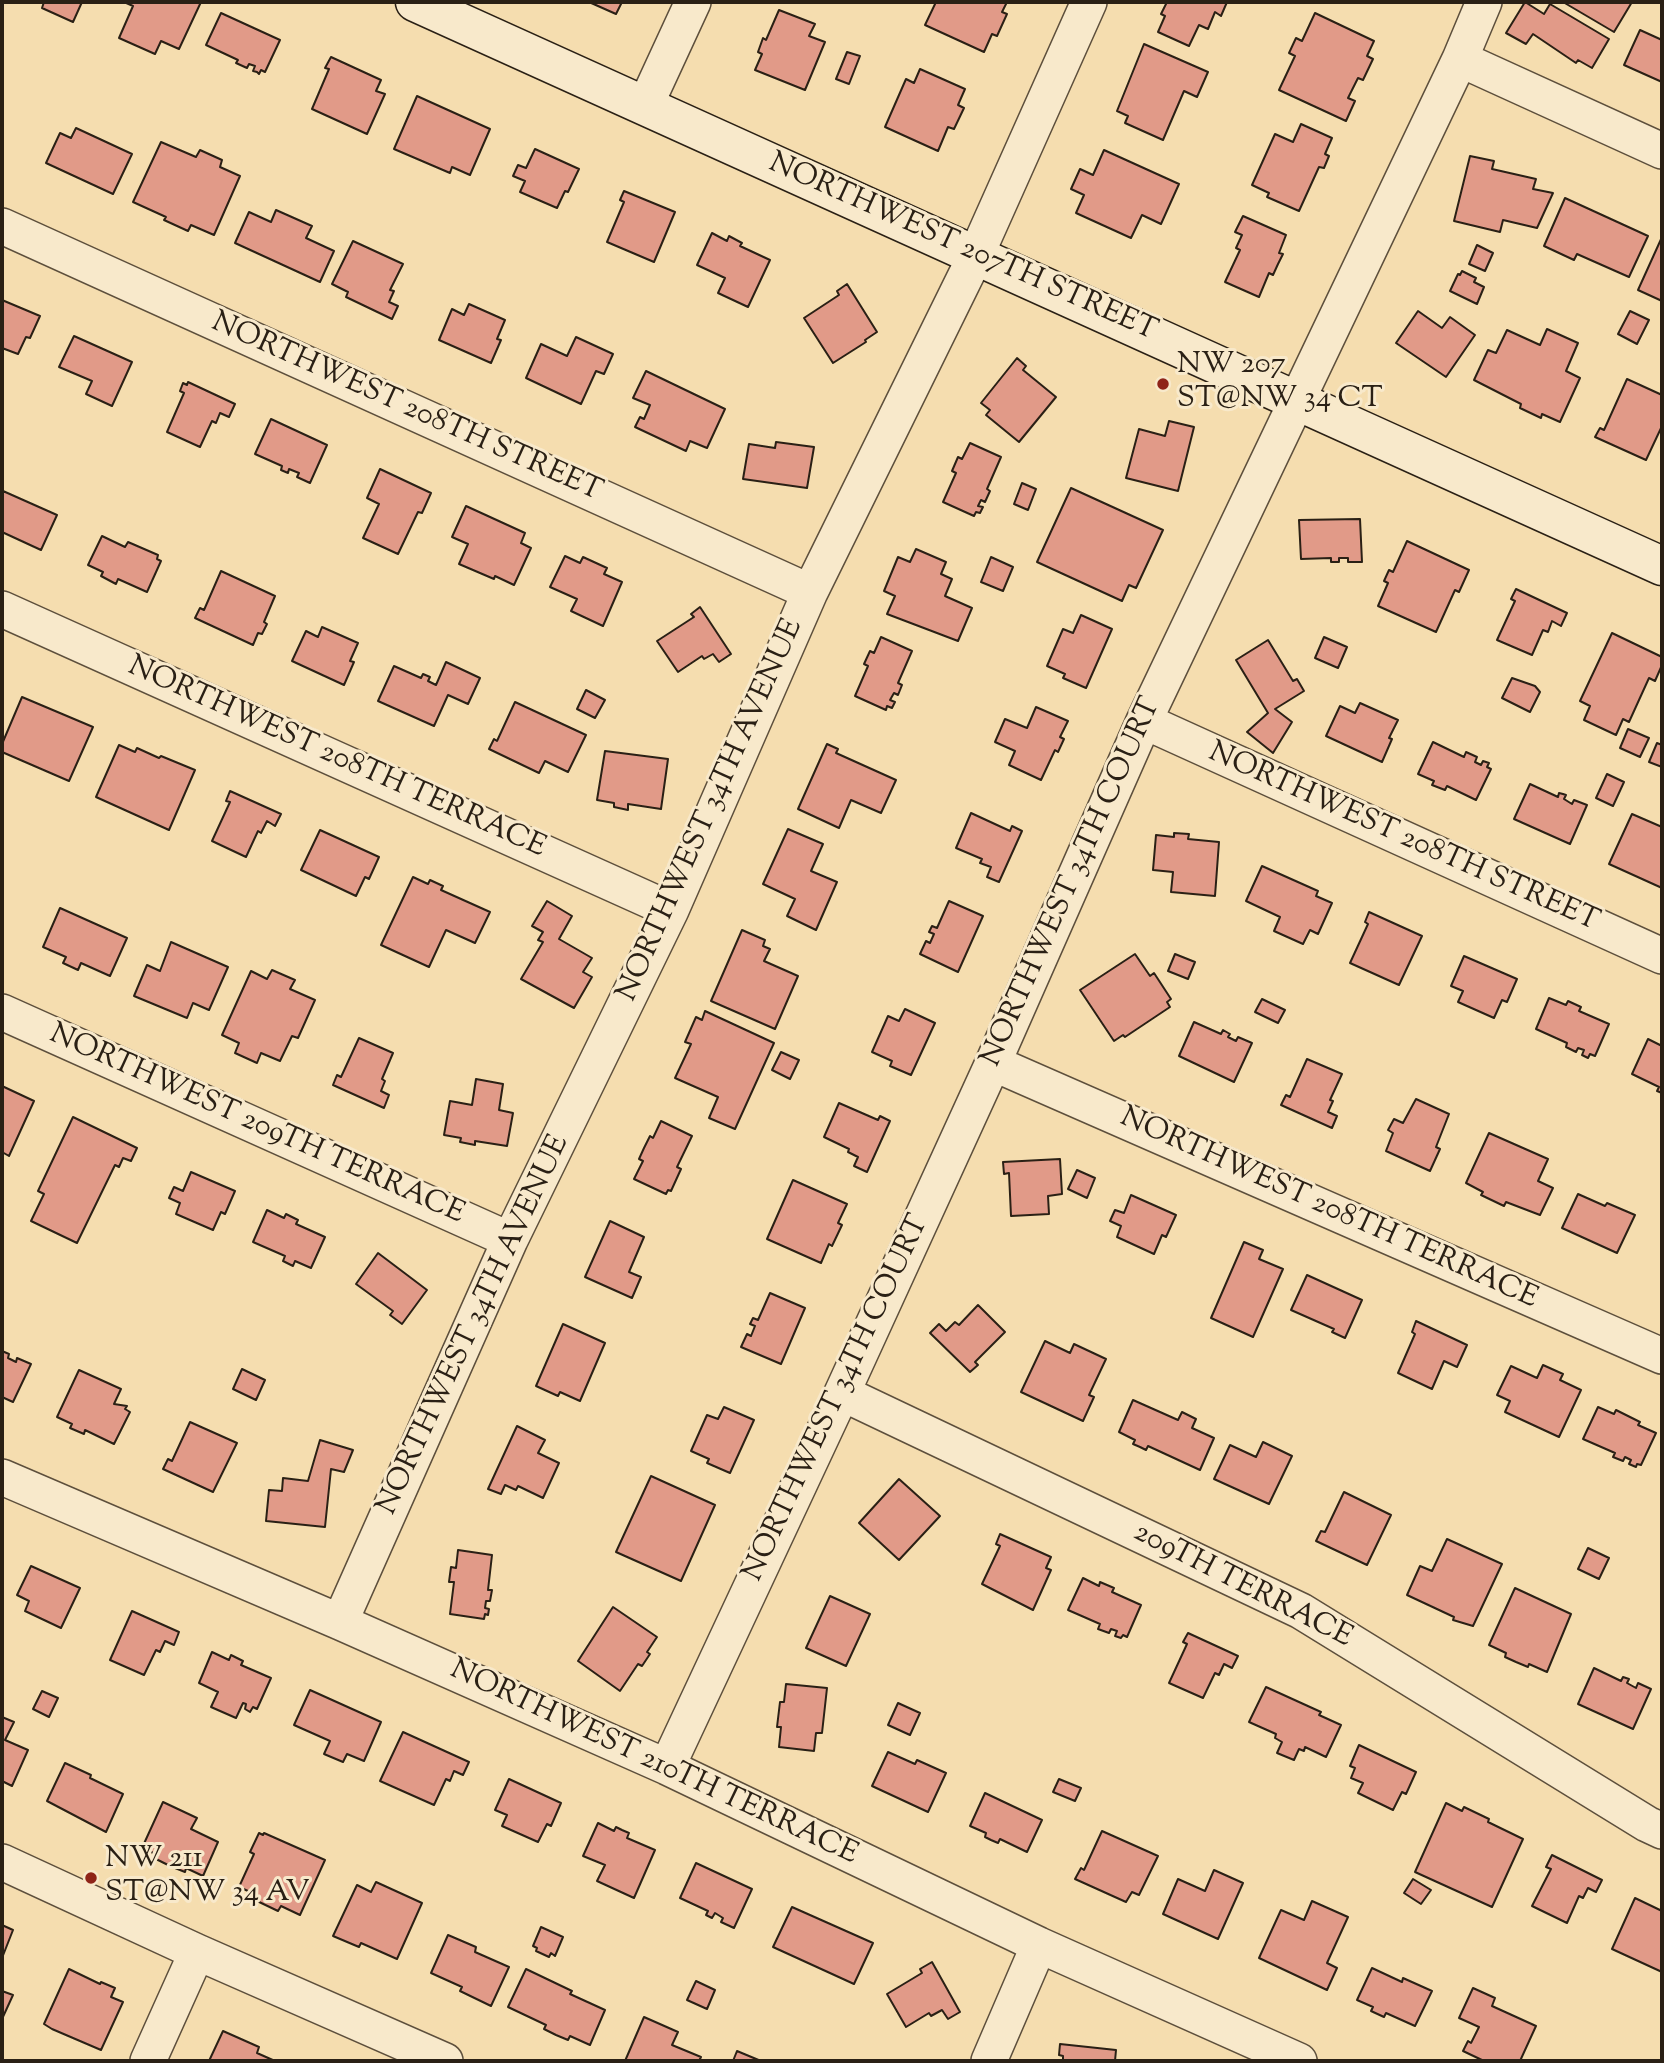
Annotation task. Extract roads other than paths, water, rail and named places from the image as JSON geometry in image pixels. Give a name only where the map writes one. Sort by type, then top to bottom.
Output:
[{"type":"street","name":"NORTHWEST 207TH STREET","points":[[415,2],[1662,566]]},
{"type":"street","points":[[645,106],[693,2]]},
{"type":"street","name":"NORTHWEST 34TH AVENUE","points":[[340,1622],[510,1240],[671,910],[810,592],[976,255],[1089,2]]},
{"type":"street","name":"NORTHWEST 34TH COURT","points":[[667,1767],[993,1063],[1144,721],[1460,59],[1484,2]]},
{"type":"street","points":[[1460,59],[1662,151]]},
{"type":"street","name":"NORTHWEST 208TH STREET","points":[[2,226],[810,592]]},
{"type":"street","name":"NORTHWEST 208TH TERRACE","points":[[2,609],[671,910]]},
{"type":"street","name":"NORTHWEST 208TH STREET","points":[[1144,721],[1662,956]]},
{"type":"street","name":"NORTHWEST 209TH TERRACE","points":[[2,1012],[510,1240]]},
{"type":"street","name":"NORTHWEST 208TH TERRACE","points":[[993,1063],[1662,1356]]},
{"type":"street","name":"209TH TERRACE","points":[[842,1394],[1301,1611],[1662,1831]]},
{"type":"street","name":"NORTHWEST 210TH TERRACE","points":[[2,1477],[340,1622],[667,1767],[1039,1945],[1299,2061]]},
{"type":"street","points":[[2,1862],[197,1952],[445,2061]]},
{"type":"street","points":[[989,2061],[1039,1945]]},
{"type":"street","points":[[148,2061],[197,1952]]},
{"type":"place","name":"NW 207 ST@NW 34 CT","points":[[1163,384]]},
{"type":"place","name":"NW 211 ST@NW 34 AV","points":[[91,1878]]}]
